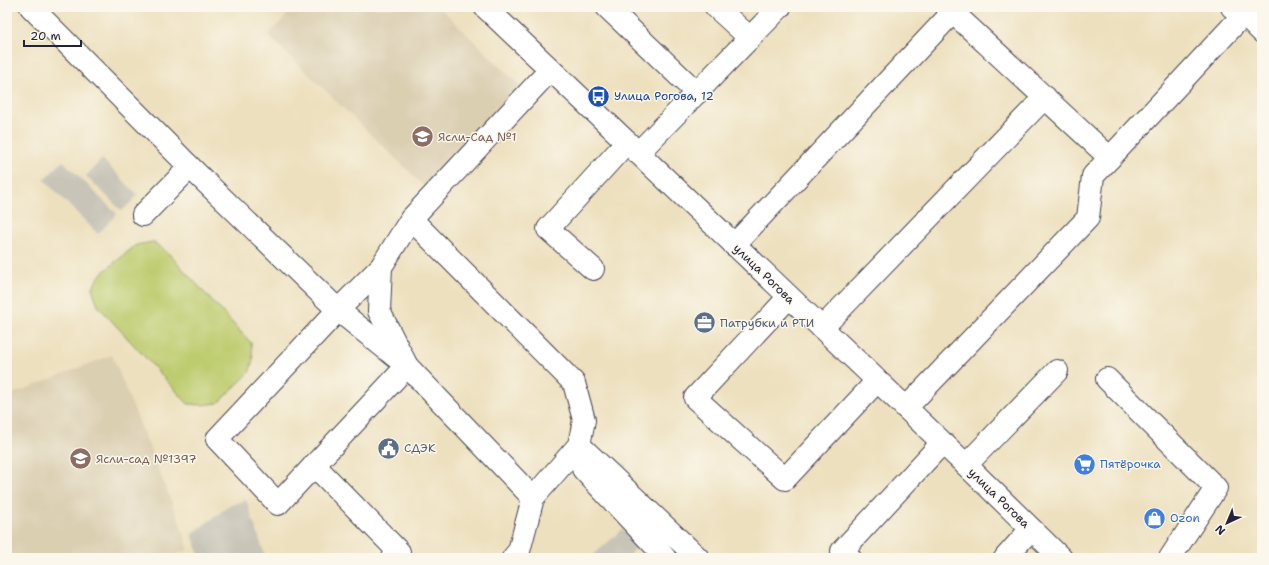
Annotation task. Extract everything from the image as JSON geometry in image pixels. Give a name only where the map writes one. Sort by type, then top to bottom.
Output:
[{"type":"street","points":[[30,7],[190,167],[338,310],[406,366],[532,498]]},
{"type":"street","name":"улица Рогова","points":[[485,7],[966,465],[1061,558]]},
{"type":"street","points":[[607,7],[697,93]]},
{"type":"street","points":[[716,7],[750,38]]},
{"type":"street","points":[[593,269],[548,229],[632,147],[697,93],[780,7]]},
{"type":"street","points":[[734,245],[950,10],[1110,158]]},
{"type":"street","points":[[906,408],[1088,218],[1093,176],[1238,10],[1262,32]]},
{"type":"street","points":[[406,366],[278,504],[217,439],[338,310],[381,267],[412,219],[550,70]]},
{"type":"street","points":[[822,328],[1045,97]]},
{"type":"street","points":[[142,215],[190,167]]},
{"type":"street","points":[[412,219],[574,383],[584,420],[574,450],[532,498],[519,551],[513,558]]},
{"type":"street","points":[[381,267],[379,311],[406,366]]},
{"type":"street","points":[[789,297],[695,398],[784,479],[877,381]]},
{"type":"street","points":[[966,465],[1057,371]]},
{"type":"street","points":[[1107,379],[1216,488],[1170,558]]},
{"type":"street","points":[[850,558],[842,551],[942,443]]},
{"type":"street","points":[[574,450],[653,556]]},
{"type":"street","points":[[574,450],[698,558]]},
{"type":"street","points":[[314,466],[399,552],[393,558]]},
{"type":"street","points":[[1005,558],[1031,529]]},
{"type":"shaded area","name":"Ясли-Сад №1","points":[[295,7],[439,7],[521,87],[425,187],[268,35]]},
{"type":"shaded area","points":[[102,159],[138,195],[122,211],[86,176]]},
{"type":"shaded area","points":[[63,161],[117,214],[98,234],[44,180]]},
{"type":"shaded area","name":"Ясли-сад №1397","points":[[112,355],[180,523],[189,550],[167,558],[7,558],[7,396]]},
{"type":"shaded area","points":[[246,500],[266,558],[191,558],[199,555],[192,534],[229,506]]},
{"type":"shaded area","points":[[623,529],[639,545],[630,555],[631,558],[590,558]]},
{"type":"green space","points":[[153,242],[167,252],[251,343],[253,360],[249,373],[218,403],[202,405],[188,404],[98,306],[92,288],[101,274],[136,245]]},
{"type":"place","name":"Улица Рогова, 12","points":[[599,96]]},
{"type":"place","name":"Ясли-Сад №1","points":[[423,137]]},
{"type":"place","name":"Патрубки и РТИ","points":[[704,323]]},
{"type":"place","name":"СДЭК","points":[[389,448]]},
{"type":"place","name":"Ясли-сад №1397","points":[[81,459]]},
{"type":"place","name":"Пятёрочка","points":[[1085,464]]},
{"type":"place","name":"Ozon","points":[[1155,518]]}]
